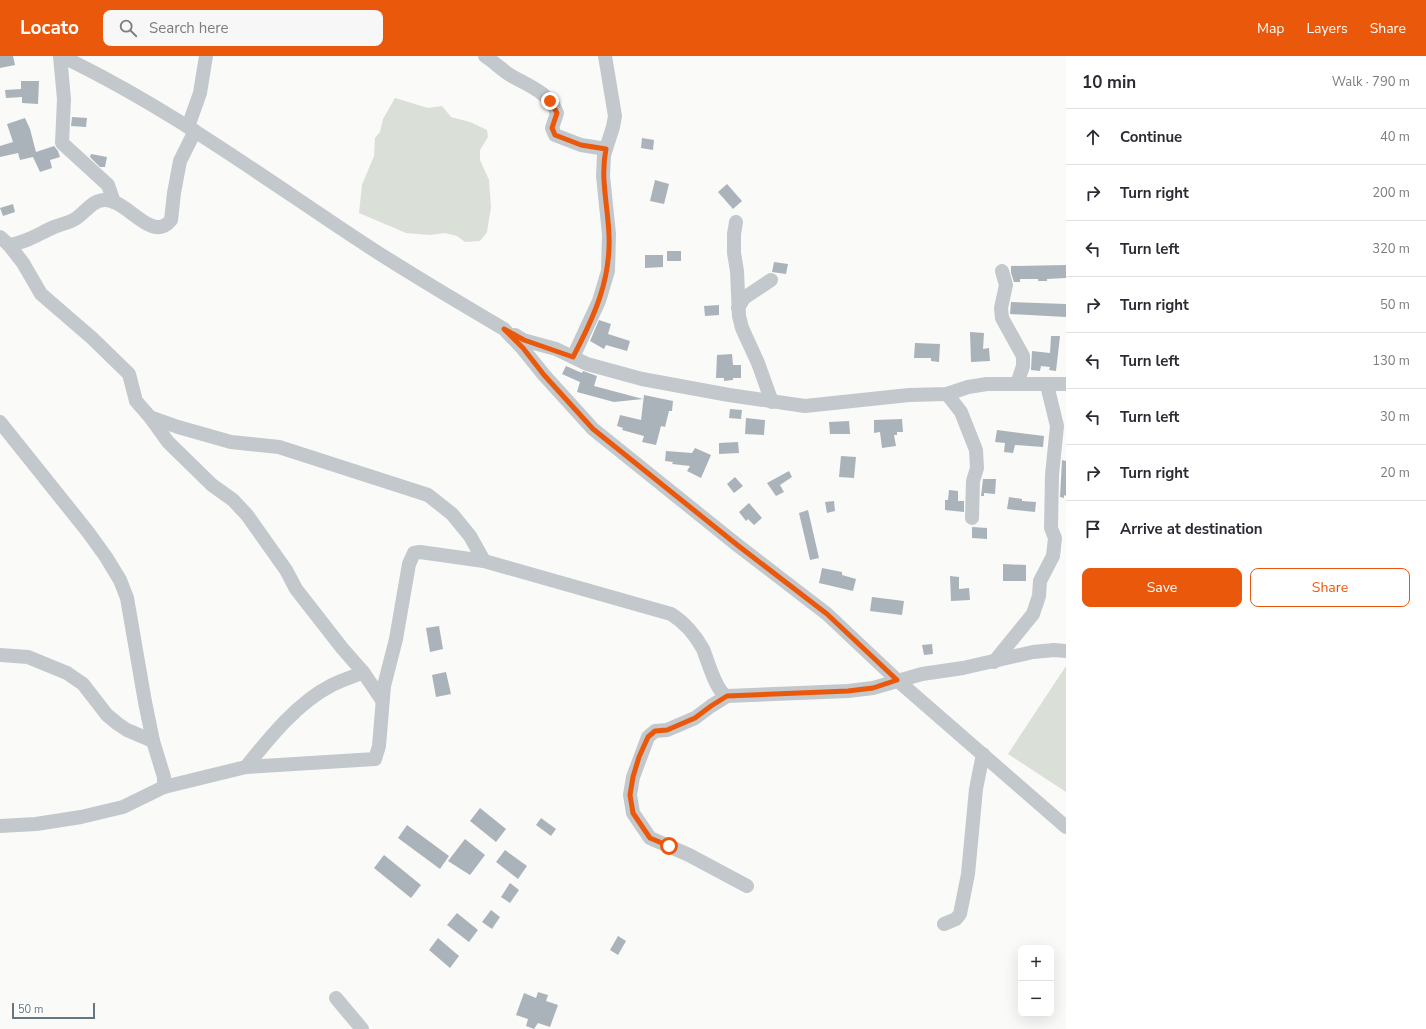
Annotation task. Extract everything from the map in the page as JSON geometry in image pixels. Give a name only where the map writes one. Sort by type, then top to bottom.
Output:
[{"type":"street","points":[[60,56],[120,86],[239,158],[370,248],[504,329],[524,340],[573,357],[587,364],[642,379],[772,402],[805,406],[909,395],[947,394],[968,387],[999,384],[1066,384]]},
{"type":"street","points":[[60,56],[64,99],[62,143],[108,185],[114,202]]},
{"type":"street","points":[[5,241],[26,241],[55,226],[75,219],[90,206],[100,201],[114,202],[123,206],[141,220],[155,228],[164,227],[168,224],[172,215],[174,193],[180,161],[191,129],[200,93],[206,56]]},
{"type":"street","points":[[485,56],[509,74],[540,92],[550,101],[557,113],[552,128],[555,135],[581,145],[606,149]]},
{"type":"street","points":[[573,357],[599,301],[608,271],[609,234],[603,176],[606,149],[615,116],[605,56]]},
{"type":"street","points":[[736,222],[734,234],[734,253],[737,271],[738,308],[742,328],[758,363],[772,402]]},
{"type":"street","points":[[5,241],[23,263],[41,294],[92,338],[128,374],[136,401],[168,442],[212,485],[233,500],[247,515],[272,550],[304,600],[363,672],[382,700]]},
{"type":"street","points":[[1002,271],[1006,285],[1001,308],[1002,318],[1023,356],[1024,361],[1017,384]]},
{"type":"street","points":[[738,308],[744,298],[771,280]]},
{"type":"street","points":[[504,329],[523,348],[544,375],[593,429],[736,544],[827,614],[897,680],[1066,827]]},
{"type":"street","points":[[994,662],[1033,614],[1039,596],[1040,581],[1053,556],[1055,538],[1051,528],[1052,489],[1057,426],[1047,385]]},
{"type":"street","points":[[947,394],[966,423],[976,450],[977,468],[973,481],[972,518]]},
{"type":"street","points":[[150,417],[178,427],[231,442],[279,447],[428,495],[443,506],[466,530],[477,545],[484,561]]},
{"type":"street","points":[[0,422],[88,532],[120,580],[127,598],[153,741],[164,777],[164,787]]},
{"type":"street","points":[[0,826],[36,824],[81,817],[123,807],[164,787],[246,767],[375,759],[379,746],[382,700],[396,639],[410,558],[414,553],[420,552],[484,561],[671,614],[681,620],[702,648],[720,692],[727,696]]},
{"type":"street","points":[[747,886],[689,855],[650,838],[633,813],[630,795],[633,777],[648,737],[655,731],[667,730],[695,718],[727,696],[848,691],[873,688],[897,680],[994,662],[1033,652],[1054,650],[1066,651]]},
{"type":"street","points":[[0,655],[28,657],[67,672],[83,684],[107,715],[118,724],[127,730],[153,741]]},
{"type":"street","points":[[246,767],[307,700],[332,685],[363,672]]},
{"type":"street","points":[[944,924],[956,919],[960,914],[968,874],[976,789],[983,754]]},
{"type":"street","points":[[336,998],[362,1029]]},
{"type":"shaded area","points":[[395,98],[428,108],[442,106],[451,117],[470,122],[487,130],[488,137],[480,150],[480,160],[489,180],[491,207],[487,232],[480,241],[465,242],[457,236],[445,233],[430,235],[406,233],[359,213],[362,185],[374,156],[375,138],[380,132],[383,119]]},
{"type":"shaded area","points":[[1066,666],[1066,792],[1008,754]]},
{"type":"building","points":[[0,56],[13,56],[15,65],[0,68]]},
{"type":"building","points":[[21,81],[39,81],[38,104],[22,103],[22,97],[6,98],[5,90],[21,89]]},
{"type":"building","points":[[72,117],[87,118],[86,127],[71,126]]},
{"type":"building","points":[[25,118],[30,129],[36,152],[54,146],[58,151],[60,157],[50,160],[52,168],[40,172],[33,157],[20,160],[18,153],[0,157],[0,146],[13,142],[7,124]]},
{"type":"building","points":[[642,138],[654,140],[653,150],[641,148]]},
{"type":"building","points":[[91,154],[107,157],[105,167],[100,167],[90,157]]},
{"type":"building","points":[[655,180],[669,184],[664,204],[650,201]]},
{"type":"building","points":[[727,184],[742,201],[733,209],[718,192]]},
{"type":"building","points":[[13,204],[15,212],[3,216],[0,208]]},
{"type":"building","points":[[667,251],[681,251],[681,261],[667,261]]},
{"type":"building","points":[[645,255],[663,255],[663,267],[645,268]]},
{"type":"building","points":[[774,262],[788,264],[786,274],[772,272]]},
{"type":"building","points":[[1066,265],[1066,278],[1047,279],[1047,281],[1038,281],[1038,279],[1020,279],[1020,282],[1014,282],[1011,273],[1011,266]]},
{"type":"building","points":[[1011,302],[1066,304],[1066,317],[1010,314]]},
{"type":"building","points":[[719,305],[719,315],[705,316],[704,306]]},
{"type":"building","points":[[599,320],[611,324],[608,334],[630,341],[627,351],[606,345],[604,349],[590,341]]},
{"type":"building","points":[[970,332],[984,333],[983,349],[989,348],[990,361],[971,362]]},
{"type":"building","points":[[1051,336],[1060,336],[1056,371],[1049,370],[1050,367],[1041,366],[1040,371],[1031,370],[1032,351],[1050,353]]},
{"type":"building","points":[[915,343],[940,344],[939,362],[931,361],[931,358],[914,358]]},
{"type":"building","points":[[732,354],[733,365],[741,365],[741,378],[733,378],[733,380],[724,381],[724,378],[716,378],[717,355]]},
{"type":"building","points":[[566,366],[582,373],[583,371],[597,376],[594,386],[643,399],[614,402],[577,392],[580,382],[562,374]]},
{"type":"building","points":[[644,395],[673,401],[672,411],[669,411],[665,427],[661,426],[656,445],[642,442],[644,436],[622,430],[623,428],[617,426],[620,415],[641,420]]},
{"type":"building","points":[[730,409],[742,410],[741,419],[729,418]]},
{"type":"building","points":[[746,418],[765,420],[764,435],[745,434]]},
{"type":"building","points":[[902,419],[903,432],[897,432],[897,435],[894,435],[896,446],[882,448],[880,432],[874,433],[874,420]]},
{"type":"building","points":[[849,421],[850,434],[830,434],[829,422]]},
{"type":"building","points":[[997,430],[1044,436],[1043,447],[1015,445],[1013,453],[1004,452],[1005,443],[995,442]]},
{"type":"building","points":[[738,442],[739,453],[719,454],[719,443]]},
{"type":"building","points":[[695,448],[711,455],[701,478],[687,471],[690,466],[672,464],[673,462],[665,461],[666,451],[692,453]]},
{"type":"building","points":[[841,456],[856,457],[854,478],[839,477]]},
{"type":"building","points":[[1062,460],[1066,461],[1066,496],[1064,495],[1064,498],[1060,497]]},
{"type":"building","points":[[789,471],[792,477],[780,485],[784,492],[776,496],[767,483]]},
{"type":"building","points":[[735,477],[743,486],[734,493],[727,484]]},
{"type":"building","points":[[983,479],[996,479],[995,494],[984,493],[984,496],[981,496]]},
{"type":"building","points":[[949,490],[958,491],[958,501],[964,501],[964,512],[945,510],[945,500],[948,500]]},
{"type":"building","points":[[1009,497],[1022,499],[1022,501],[1036,502],[1035,512],[1007,509]]},
{"type":"building","points":[[834,501],[835,511],[827,513],[825,502]]},
{"type":"building","points":[[749,503],[762,518],[754,525],[748,519],[746,521],[739,512]]},
{"type":"building","points":[[808,510],[819,558],[810,560],[799,513]]},
{"type":"building","points":[[972,527],[987,528],[987,539],[972,538]]},
{"type":"building","points":[[1003,564],[1026,565],[1026,581],[1003,581]]},
{"type":"building","points":[[822,568],[842,572],[842,575],[856,579],[853,591],[819,583]]},
{"type":"building","points":[[950,576],[959,577],[959,589],[969,588],[970,600],[951,601]]},
{"type":"building","points":[[872,597],[904,601],[902,615],[870,611]]},
{"type":"building","points":[[439,626],[443,649],[430,652],[426,628]]},
{"type":"building","points":[[932,644],[933,654],[924,655],[922,645]]},
{"type":"building","points":[[446,672],[451,694],[436,697],[432,675]]},
{"type":"building","points":[[480,808],[506,829],[496,842],[470,821]]},
{"type":"building","points":[[541,818],[556,829],[551,836],[536,825]]},
{"type":"building","points":[[407,825],[449,856],[440,869],[398,838]]},
{"type":"building","points":[[465,839],[485,855],[470,875],[448,861]]},
{"type":"building","points":[[505,850],[527,866],[518,879],[496,862]]},
{"type":"building","points":[[384,855],[421,885],[411,898],[374,868]]},
{"type":"building","points":[[510,883],[519,890],[510,903],[501,897]]},
{"type":"building","points":[[491,910],[500,917],[492,929],[482,922]]},
{"type":"building","points":[[457,913],[478,930],[469,942],[447,925]]},
{"type":"building","points":[[618,936],[626,941],[618,955],[610,950]]},
{"type":"building","points":[[438,938],[459,956],[450,968],[429,950]]},
{"type":"building","points":[[538,992],[548,995],[546,1001],[558,1005],[550,1027],[538,1023],[534,1029],[526,1026],[528,1019],[516,1015],[524,993],[536,998]]},
{"type":"route","points":[[550,101],[557,113],[552,128],[555,135],[581,145],[606,149],[603,164],[603,176],[610,247],[608,271],[599,301],[573,357],[556,349],[524,340],[504,329],[523,348],[544,375],[593,429],[704,519],[827,614],[897,680],[873,688],[848,691],[818,691],[797,694],[739,697],[727,696],[695,718],[667,730],[655,731],[648,737],[639,757],[633,777],[630,795],[633,813],[650,838],[669,846]]}]
